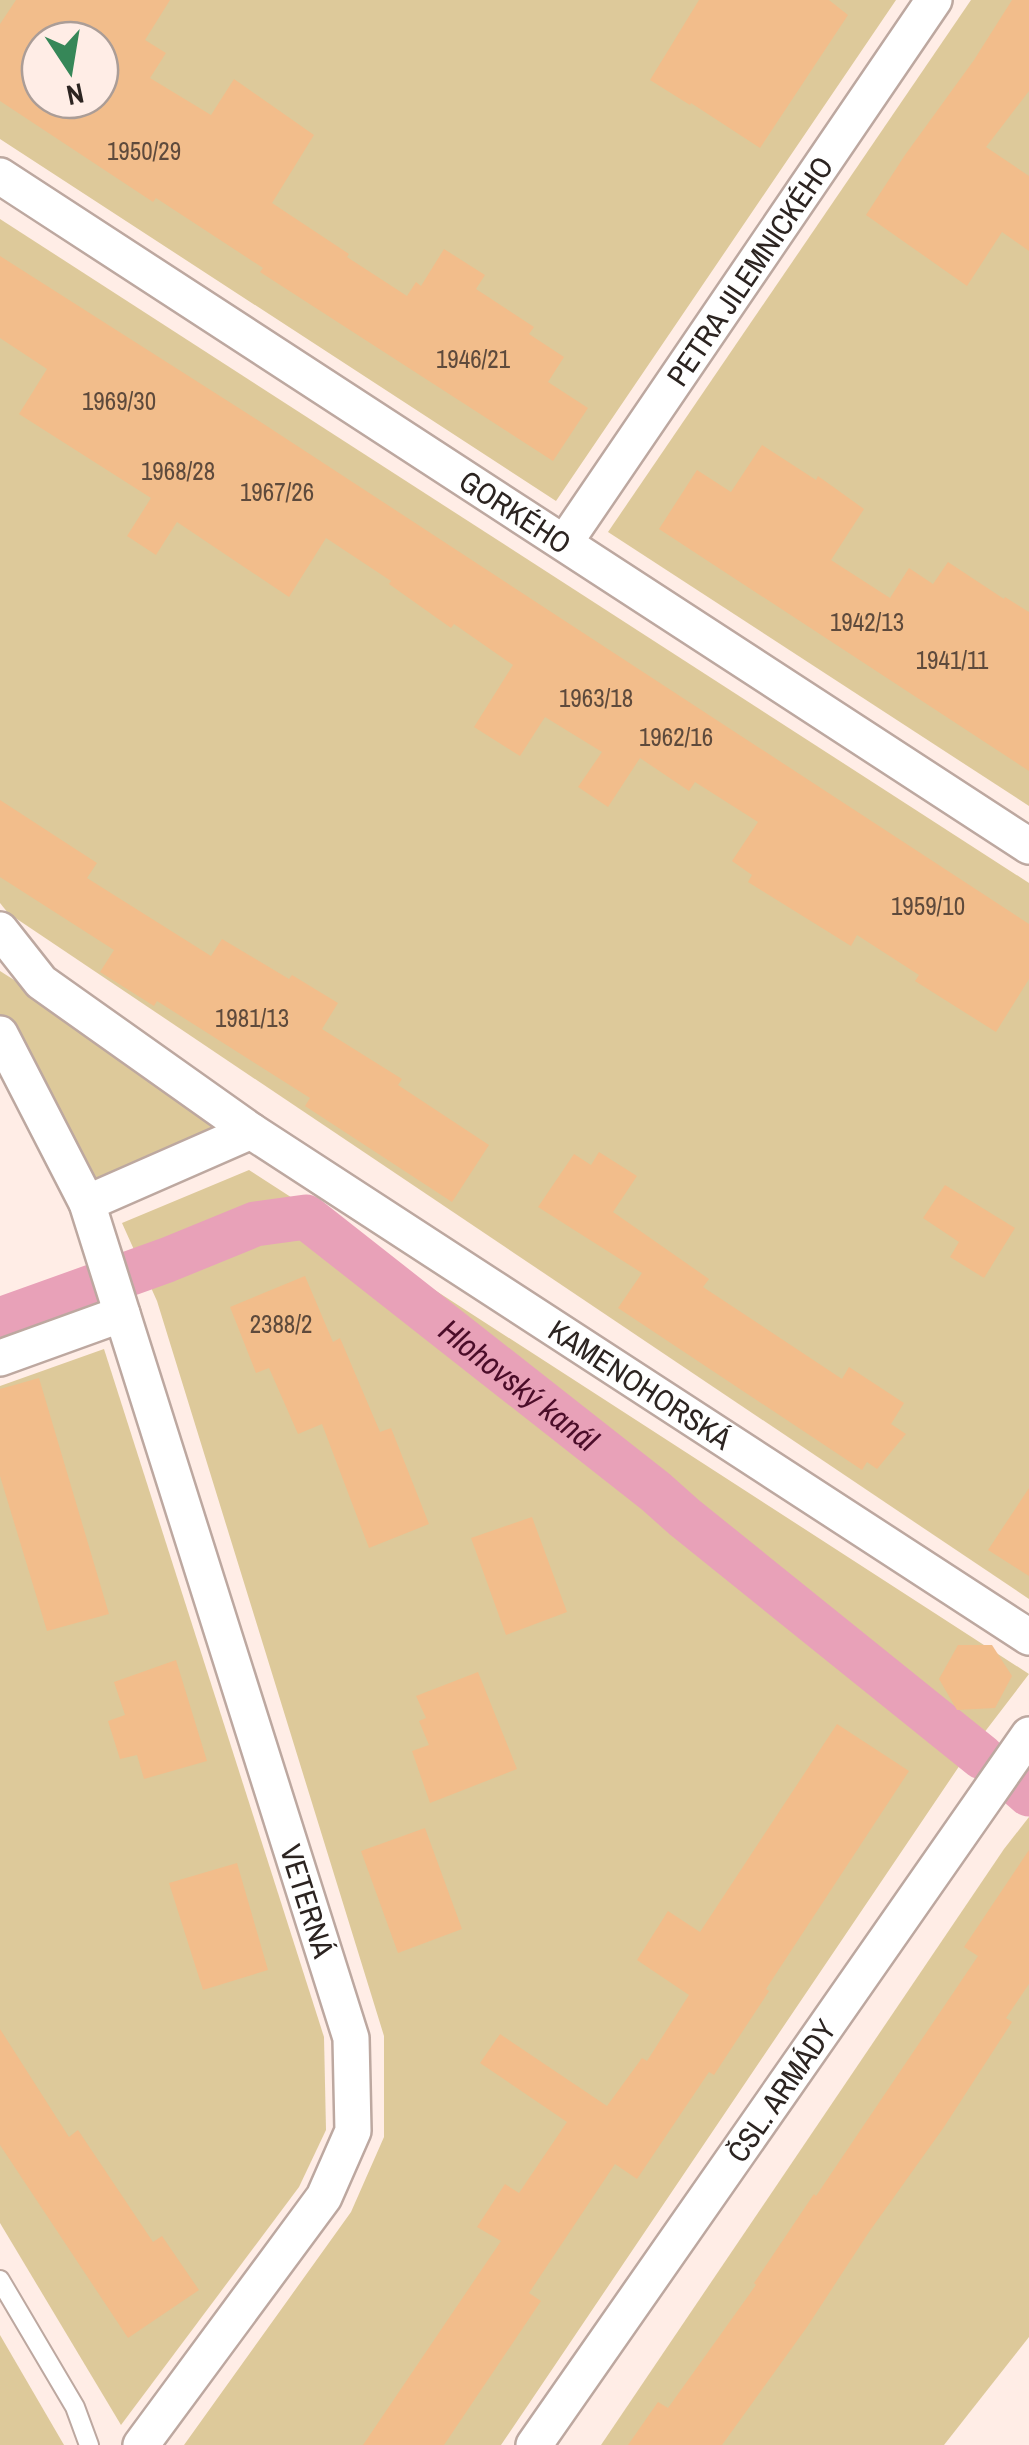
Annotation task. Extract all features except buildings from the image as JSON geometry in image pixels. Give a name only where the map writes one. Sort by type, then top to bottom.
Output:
[{"type":"street","name":"PETRA JILEMNICKÉHO","points":[[565,542],[934,0]]},
{"type":"street","name":"GORKÉHO","points":[[0,176],[1029,846]]},
{"type":"street","name":"KAMENOHORSKÁ","points":[[0,930],[42,982],[251,1131],[1029,1637]]},
{"type":"street","points":[[0,1034],[88,1203],[122,1314],[0,1358]]},
{"type":"street","points":[[88,1203],[251,1131]]},
{"type":"street","name":"VETERNÁ","points":[[122,1314],[351,2038],[353,2131],[324,2197],[142,2445]]},
{"type":"street","name":"ČSL. ARMÁDY","points":[[534,2445],[1029,1735]]},
{"type":"lane","points":[[0,2280],[75,2407],[89,2445]]},
{"type":"shaded area","points":[[0,0],[896,0],[556,501],[0,139]]},
{"type":"shaded area","points":[[971,0],[1029,0],[1029,806],[608,532]]},
{"type":"shaded area","points":[[0,219],[1029,883],[1029,1599],[8,913],[0,903]]},
{"type":"shaded area","points":[[0,971],[251,1131],[87,1203],[0,1034]]},
{"type":"shaded area","points":[[249,1170],[1029,1674],[964,1759],[501,2445],[184,2445],[351,2212],[384,2137],[384,2036],[157,1301],[122,1223]]},
{"type":"shaded area","points":[[104,1349],[324,2037],[326,2130],[299,2187],[121,2425],[0,2223],[0,1386]]},
{"type":"shaded area","points":[[1029,1817],[1029,2337],[944,2445],[601,2445],[1004,1849]]},
{"type":"shaded area","points":[[0,2335],[64,2445],[0,2445]]},
{"type":"waterway","name":"Hlohovský kanál","points":[[0,1320],[255,1224],[306,1217],[656,1492],[982,1757]]},
{"type":"waterway","name":"Hlohovský kanál","points":[[1021,1787],[1029,1794]]}]
